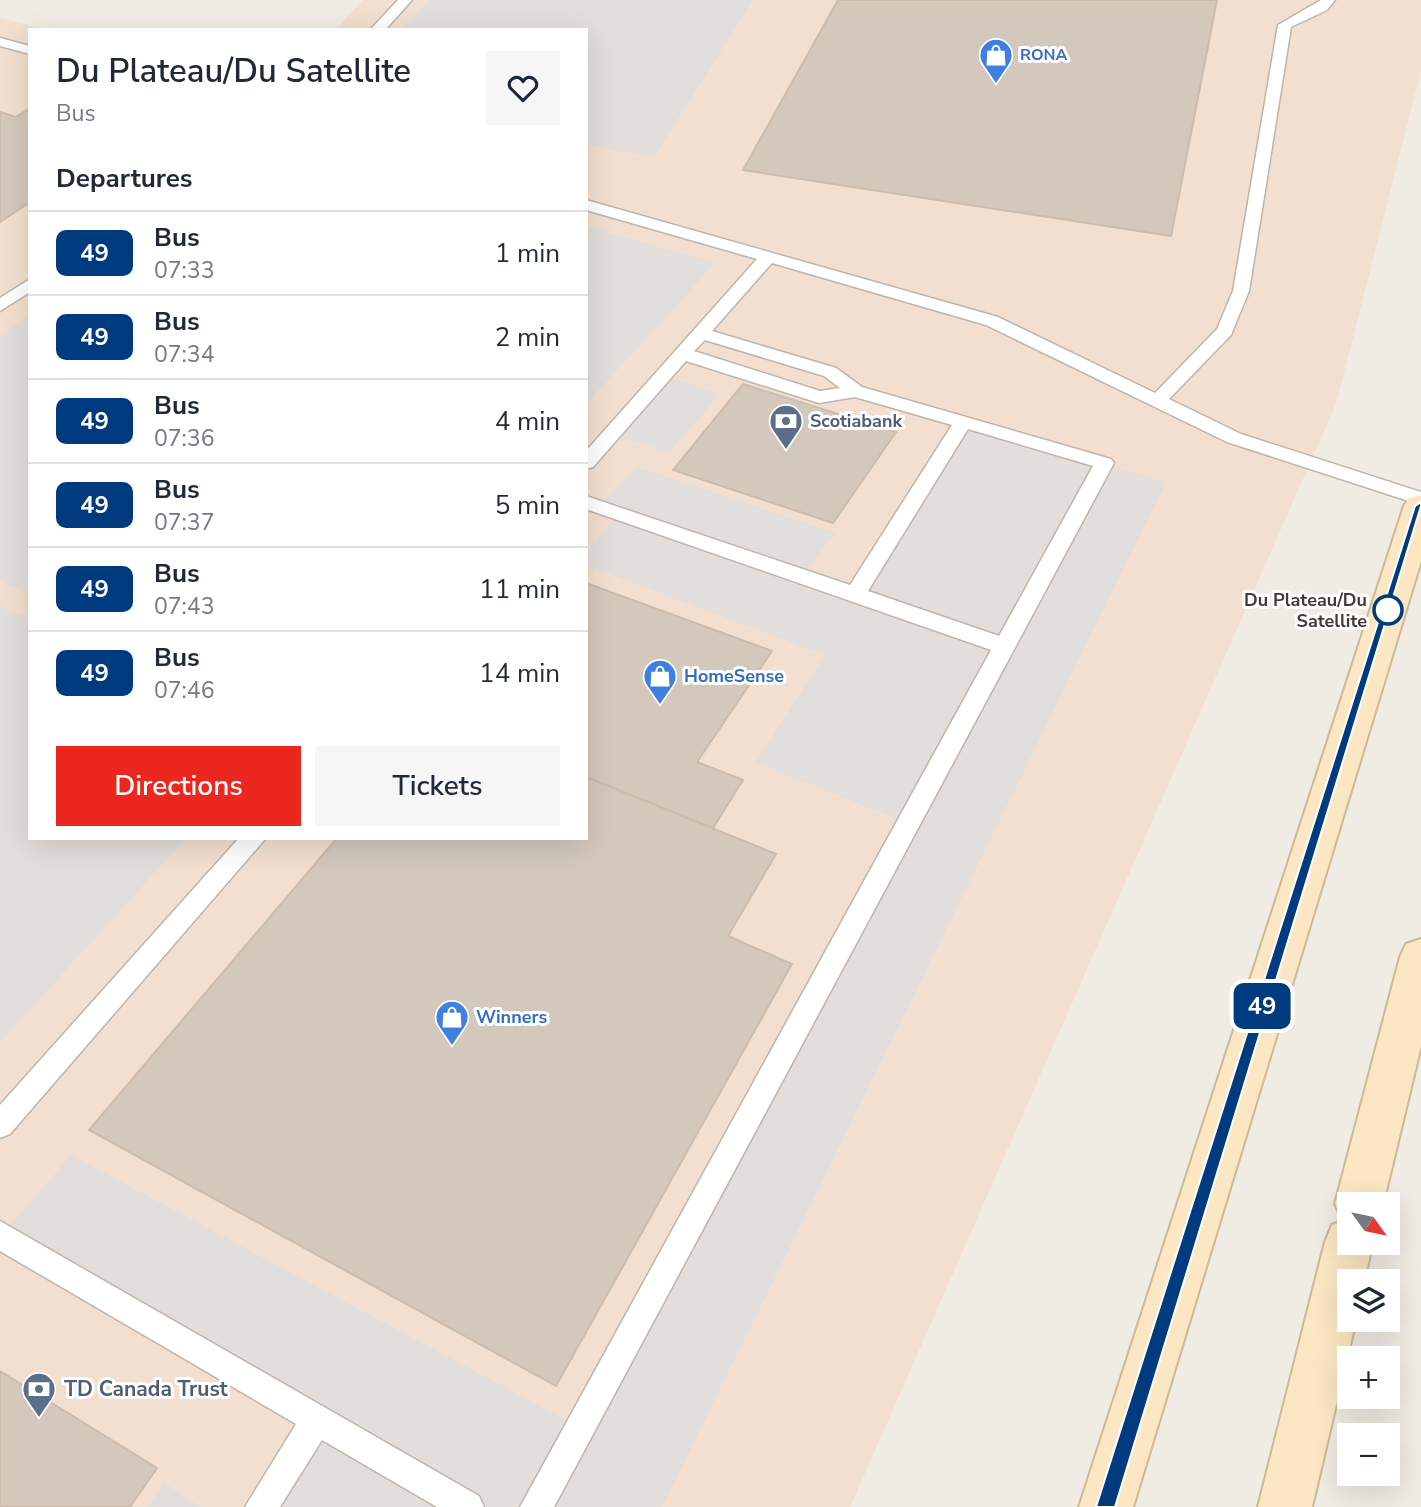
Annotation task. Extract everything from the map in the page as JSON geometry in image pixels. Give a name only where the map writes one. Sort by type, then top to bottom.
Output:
[{"type":"main road","points":[[1106,1507],[1421,506]]},
{"type":"main road","points":[[1362,1192],[1421,957]]},
{"type":"main road","points":[[1285,1507],[1346,1255]]},
{"type":"lane","points":[[379,28],[405,0]]},
{"type":"lane","points":[[1156,402],[1225,331],[1241,292],[1285,25],[1322,7],[1328,0]]},
{"type":"lane","points":[[0,42],[28,49]]},
{"type":"lane","points":[[588,206],[992,321],[1234,438],[1421,499]]},
{"type":"lane","points":[[588,461],[769,256]]},
{"type":"lane","points":[[0,306],[28,286]]},
{"type":"lane","points":[[536,1507],[1104,463],[856,391],[830,372],[701,333]]},
{"type":"lane","points":[[684,354],[819,397],[856,391]]},
{"type":"lane","points":[[855,595],[962,422]]},
{"type":"lane","points":[[588,503],[1004,646]]},
{"type":"lane","points":[[0,1125],[252,840]]},
{"type":"lane","points":[[0,1235],[468,1507]]},
{"type":"lane","points":[[261,1507],[317,1420]]},
{"type":"shaded area","points":[[363,0],[1421,0],[1421,71],[1336,404],[850,1507],[0,1507],[0,18],[41,28],[28,28],[28,840],[588,840],[588,28],[337,28]]},
{"type":"shaded area","points":[[430,0],[753,0],[654,157],[588,145],[588,28],[404,28]]},
{"type":"shaded area","points":[[588,227],[715,263],[588,402]]},
{"type":"shaded area","points":[[28,316],[28,593],[0,581],[0,336]]},
{"type":"shaded area","points":[[664,376],[720,394],[669,452],[612,434]]},
{"type":"shaded area","points":[[963,422],[1166,482],[662,1507],[261,1507],[317,1421],[1,1236],[71,1155],[579,1427],[907,823],[756,762],[825,655],[588,566],[588,551],[618,514],[599,506],[637,467],[835,533],[802,576],[855,595]]},
{"type":"shaded area","points":[[0,606],[28,617],[28,840],[184,840],[0,1042]]},
{"type":"shaded area","points":[[164,1483],[200,1507],[148,1507]]},
{"type":"building","name":"RONA","points":[[838,0],[1217,0],[1171,236],[743,170]]},
{"type":"building","points":[[28,110],[28,203],[0,222],[0,112],[16,117]]},
{"type":"building","name":"Scotiabank","points":[[743,384],[896,432],[833,523],[673,470]]},
{"type":"building","name":"HomeSense","points":[[588,584],[772,651],[697,762],[743,780],[713,828],[588,778]]},
{"type":"building","name":"Winners","points":[[588,778],[776,854],[728,936],[792,964],[556,1386],[89,1130],[335,840],[588,840]]},
{"type":"building","name":"TD Canada Trust","points":[[0,1371],[157,1468],[130,1507],[0,1507]]},
{"type":"bus line","name":"49","points":[[1106,1507],[1421,506]]},
{"type":"place","name":"RONA","points":[[996,85]]},
{"type":"place","name":"Scotiabank","points":[[786,451]]},
{"type":"place","name":"Du Plateau/Du Satellite","points":[[1388,610]]},
{"type":"place","name":"HomeSense","points":[[660,706]]},
{"type":"place","name":"Winners","points":[[452,1047]]},
{"type":"place","name":"TD Canada Trust","points":[[39,1419]]}]
